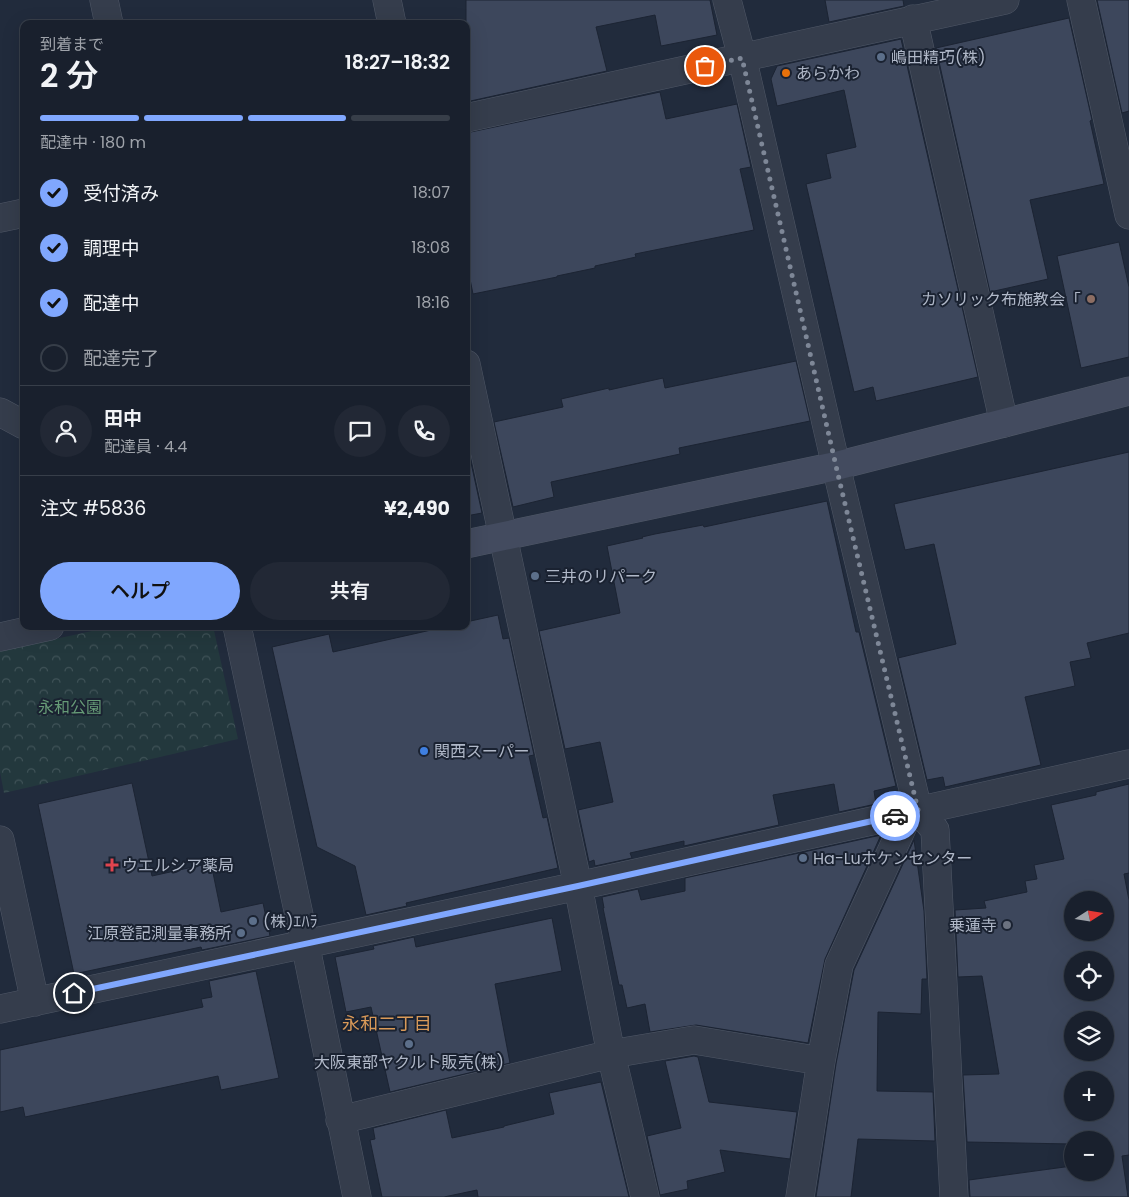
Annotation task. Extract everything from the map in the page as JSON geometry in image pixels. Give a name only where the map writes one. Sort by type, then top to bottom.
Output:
[{"type":"street","points":[[104,0],[108,20]]},
{"type":"street","points":[[387,0],[391,20]]},
{"type":"street","points":[[727,0],[836,466],[914,812],[935,830],[954,1197]]},
{"type":"street","points":[[470,117],[1005,0]]},
{"type":"street","points":[[1081,0],[1128,206]]},
{"type":"street","points":[[913,19],[1004,423]]},
{"type":"street","points":[[0,218],[20,214]]},
{"type":"street","points":[[470,383],[578,886],[611,1054],[645,1197]]},
{"type":"street","points":[[470,543],[836,466],[1129,391]]},
{"type":"street","points":[[0,412],[20,423]]},
{"type":"street","points":[[0,637],[32,630]]},
{"type":"street","points":[[238,630],[306,943],[340,1120],[357,1197]]},
{"type":"street","points":[[0,1009],[578,886],[1129,764]]},
{"type":"street","points":[[800,1197],[821,1061],[839,965],[914,812]]},
{"type":"street","points":[[0,840],[35,1002]]},
{"type":"street","points":[[340,1120],[611,1054],[694,1040],[821,1061]]},
{"type":"green space","name":"永和公園","points":[[97,630],[214,630],[238,739],[4,793],[0,772],[0,651]]},
{"type":"building","points":[[466,0],[710,0],[717,35],[661,46],[655,15],[596,27],[607,71],[470,101],[470,20],[466,20]]},
{"type":"building","points":[[825,0],[903,0],[904,6],[829,22]]},
{"type":"building","points":[[1097,0],[1129,0],[1129,111],[1122,113]]},
{"type":"building","points":[[1069,18],[1104,184],[1030,200],[1048,279],[990,292],[936,48]]},
{"type":"building","points":[[901,39],[978,377],[876,401],[873,387],[854,392],[806,184],[831,178],[826,154],[856,147],[844,90],[777,106],[771,79],[777,66]]},
{"type":"building","points":[[660,92],[666,119],[737,104],[751,167],[740,169],[754,230],[635,254],[636,257],[595,266],[595,268],[473,294],[470,279],[470,132]]},
{"type":"building","points":[[1119,242],[1129,287],[1129,357],[1081,368],[1057,256]]},
{"type":"building","points":[[796,361],[810,421],[679,448],[680,454],[551,482],[554,497],[513,507],[494,422],[563,407],[561,399],[609,388],[609,390],[663,378],[665,388]]},
{"type":"building","points":[[1129,452],[1129,633],[1087,643],[1091,658],[1070,662],[1075,686],[1025,697],[1041,765],[945,787],[943,777],[927,780],[898,658],[956,644],[934,544],[905,550],[894,504]]},
{"type":"building","points":[[470,458],[482,513],[470,515]]},
{"type":"building","points":[[827,501],[856,632],[859,632],[896,786],[874,791],[876,804],[839,812],[834,784],[773,795],[779,825],[684,846],[684,841],[630,853],[632,858],[595,866],[594,860],[589,862],[578,810],[613,802],[600,742],[565,749],[539,631],[620,613],[607,546],[655,534],[703,525],[704,527]]},
{"type":"building","points":[[498,615],[503,639],[509,638],[534,755],[529,756],[543,818],[547,817],[558,868],[406,903],[407,906],[366,915],[355,866],[317,847],[272,647],[329,634],[333,652],[431,630],[470,630],[470,621]]},
{"type":"building","points":[[132,783],[152,876],[211,863],[221,912],[263,903],[270,936],[202,950],[201,947],[74,974],[38,804]]},
{"type":"building","points":[[1129,784],[1129,873],[1124,874],[1129,900],[1129,1155],[1122,1156],[1128,1197],[970,1197],[969,1180],[1064,1167],[1064,1181],[1114,1181],[1114,1131],[1064,1131],[1064,1144],[967,1142],[963,1075],[999,1074],[982,976],[958,977],[955,910],[986,908],[984,901],[1027,892],[1025,881],[1037,879],[1034,865],[1064,859],[1051,805],[1096,795],[1096,792]]},
{"type":"building","points":[[881,835],[825,959],[808,1043],[696,1025],[650,1032],[645,1004],[627,1008],[622,985],[619,985],[602,897],[638,889],[641,900],[685,891],[685,878]]},
{"type":"building","points":[[914,840],[924,911],[927,979],[922,979],[921,1014],[878,1012],[877,1091],[933,1092],[935,1141],[858,1139],[851,1197],[816,1197],[836,1064],[854,970]]},
{"type":"building","points":[[552,918],[562,971],[495,984],[510,1063],[390,1092],[371,1007],[346,1012],[335,957],[374,949],[373,946],[414,937],[416,947]]},
{"type":"building","points":[[256,971],[279,1078],[221,1090],[218,1076],[25,1117],[23,1107],[0,1112],[0,1050],[203,1007],[201,999],[212,997],[209,981]]},
{"type":"building","points":[[698,1057],[709,1102],[797,1112],[790,1159],[720,1150],[725,1172],[687,1181],[688,1189],[660,1195],[647,1136],[681,1128],[665,1061]]},
{"type":"building","points":[[601,1082],[629,1197],[478,1197],[477,1190],[444,1197],[382,1197],[370,1140],[375,1139],[373,1128],[446,1110],[452,1138],[554,1114],[549,1093]]},
{"type":"way so far","points":[[705,66],[742,58],[918,810],[895,816]]},
{"type":"place","name":"嶋田精巧(株)","points":[[881,57]]},
{"type":"place","name":"あらかわ","points":[[786,73]]},
{"type":"place","name":"カソリック布施教会「","points":[[1091,299]]},
{"type":"place","name":"三井のリパーク","points":[[535,576]]},
{"type":"place","name":"関西スーパー","points":[[424,751]]},
{"type":"place","name":"Ha-Luホケンセンター","points":[[803,858]]},
{"type":"place","name":"ウエルシア薬局","points":[[112,865]]},
{"type":"place","name":"(株)ｴﾊﾗ","points":[[253,921]]},
{"type":"place","name":"乗蓮寺","points":[[1007,925]]},
{"type":"place","name":"江原登記測量事務所","points":[[241,933]]},
{"type":"place","name":"大阪東部ヤクルト販売(株)","points":[[409,1044]]},
{"type":"district","name":"永和二丁目","points":[[387,1023]]},
{"type":"route","points":[[74,993],[578,886],[895,816]]}]
